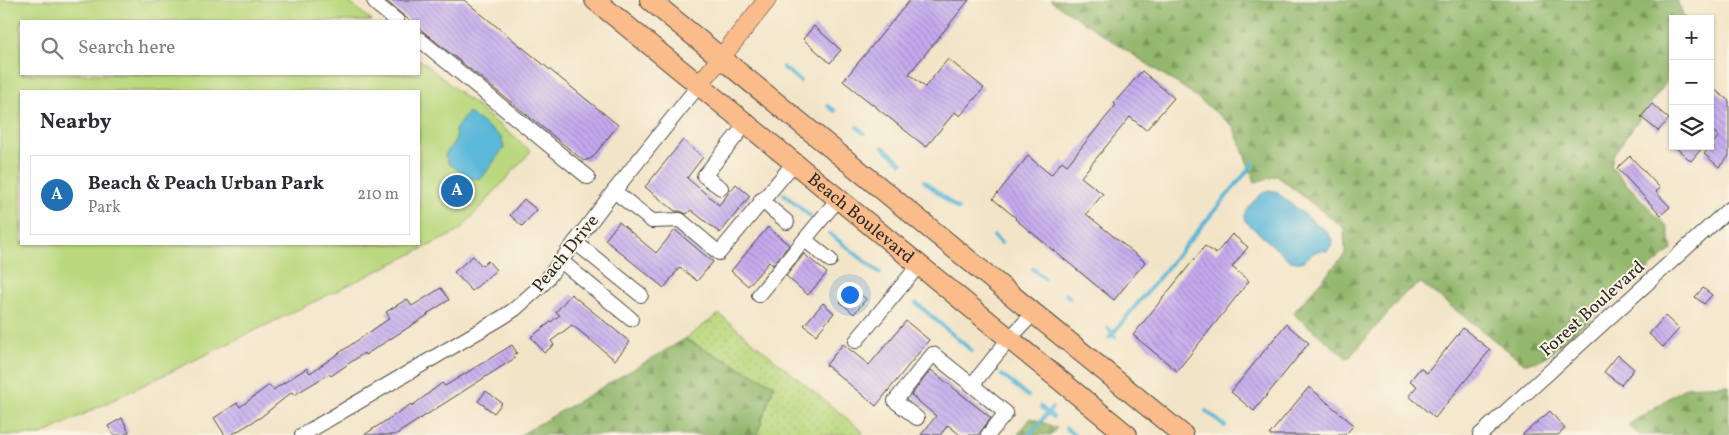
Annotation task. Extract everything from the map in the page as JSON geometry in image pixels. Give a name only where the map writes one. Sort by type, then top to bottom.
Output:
[{"type":"highway","name":"Beach Boulevard","points":[[595,0],[1127,435]]},
{"type":"highway","points":[[650,0],[1183,435]]},
{"type":"main road","name":"Peach Drive","points":[[699,85],[766,0]]},
{"type":"street","points":[[374,0],[376,4],[396,20]]},
{"type":"street","points":[[420,40],[588,177]]},
{"type":"street","name":"Peach Drive","points":[[302,435],[515,309],[544,284],[699,85]]},
{"type":"street","points":[[720,188],[704,176],[746,124]]},
{"type":"street","points":[[614,192],[652,221],[680,220],[719,253],[761,200],[794,163]]},
{"type":"street","points":[[759,295],[838,199]]},
{"type":"street","points":[[761,200],[788,222]]},
{"type":"street","name":"Forest Boulevard","points":[[1480,435],[1729,209]]},
{"type":"street","points":[[804,240],[830,260]]},
{"type":"street","points":[[575,242],[642,296]]},
{"type":"street","points":[[561,261],[631,319]]},
{"type":"street","points":[[856,342],[920,265]]},
{"type":"street","points":[[972,386],[1009,338],[1034,313]]},
{"type":"street","points":[[917,418],[896,401],[933,354],[1006,413],[988,435]]},
{"type":"green space","points":[[0,0],[346,0],[371,20],[20,20],[20,75],[420,75],[420,60],[531,151],[459,231],[41,435],[0,435]]},
{"type":"green space","points":[[1050,0],[1677,0],[1683,15],[1669,15],[1669,78],[1613,155],[1611,167],[1667,227],[1672,249],[1542,360],[1525,364],[1421,283],[1405,293],[1348,359],[1297,317],[1294,312],[1345,254],[1344,228],[1277,176],[1255,182],[1233,126],[1190,92]]},
{"type":"green space","points":[[719,314],[863,432],[861,435],[757,435],[774,385],[685,339]]},
{"type":"green space","points":[[685,339],[774,385],[757,435],[520,435]]},
{"type":"green space","points":[[1729,385],[1729,435],[1639,435],[1628,425],[1686,387]]},
{"type":"green space","points":[[1031,418],[1057,428],[1051,435],[1017,435]]},
{"type":"water","points":[[468,112],[501,137],[504,147],[482,178],[471,179],[449,164],[445,155],[456,139],[455,130]]},
{"type":"water","points":[[1268,190],[1275,191],[1327,232],[1333,241],[1331,247],[1327,251],[1314,253],[1303,261],[1295,262],[1289,260],[1245,221],[1244,216],[1251,205]]},
{"type":"building","points":[[385,0],[464,0],[618,125],[592,158],[584,161],[420,29],[420,20],[409,20]]},
{"type":"building","points":[[910,0],[969,0],[909,74],[925,87],[948,59],[984,88],[960,116],[955,112],[926,147],[843,81]]},
{"type":"building","points":[[814,26],[841,50],[830,63],[803,39]]},
{"type":"building","points":[[1142,71],[1174,98],[1146,130],[1130,117],[1081,177],[1103,194],[1086,214],[1145,262],[1114,300],[993,199],[1028,156],[1051,175],[1062,161],[1067,165],[1116,105],[1114,103]]},
{"type":"building","points":[[1714,89],[1729,101],[1729,156],[1719,167],[1704,154],[1707,150],[1714,150],[1714,142],[1719,136],[1714,132]]},
{"type":"building","points":[[1652,104],[1669,119],[1658,131],[1641,117]]},
{"type":"building","points":[[683,140],[703,157],[687,178],[719,205],[736,184],[750,196],[720,233],[691,210],[687,214],[675,211],[645,187]]},
{"type":"building","points":[[1679,150],[1701,150],[1691,161]]},
{"type":"building","points":[[1630,156],[1660,188],[1656,192],[1670,207],[1661,215],[1617,168]]},
{"type":"building","points":[[524,199],[537,210],[522,226],[510,215]]},
{"type":"building","points":[[619,222],[656,253],[675,230],[713,262],[697,281],[680,267],[664,288],[605,240]]},
{"type":"building","points":[[768,227],[789,245],[773,265],[769,262],[748,286],[731,271]]},
{"type":"building","points":[[1232,234],[1248,247],[1232,267],[1249,281],[1177,371],[1133,335],[1205,246],[1216,254]]},
{"type":"building","points":[[804,254],[827,273],[808,295],[786,276]]},
{"type":"building","points":[[473,256],[482,266],[488,261],[496,270],[472,291],[454,272]]},
{"type":"building","points":[[852,287],[866,299],[854,314],[840,302]]},
{"type":"building","points":[[441,288],[449,300],[428,315],[365,355],[364,353],[331,376],[329,374],[294,395],[292,392],[261,417],[231,435],[225,435],[214,418],[237,403],[240,407],[269,385],[273,390],[307,368],[310,373],[390,318],[386,312],[407,299],[412,306]]},
{"type":"building","points":[[1703,288],[1712,295],[1704,304],[1695,297]]},
{"type":"building","points":[[571,294],[630,342],[615,360],[572,325],[551,341],[554,345],[544,353],[531,337],[560,315],[556,312]]},
{"type":"building","points":[[823,303],[834,313],[816,335],[804,325]]},
{"type":"building","points":[[1665,316],[1679,329],[1663,347],[1649,334]]},
{"type":"building","points":[[906,321],[929,340],[876,406],[826,365],[843,344],[869,365]]},
{"type":"building","points":[[1286,324],[1309,343],[1254,411],[1231,392]]},
{"type":"building","points":[[1463,328],[1490,350],[1435,418],[1409,396],[1417,386],[1410,381],[1420,368],[1427,373]]},
{"type":"building","points":[[512,345],[517,353],[513,355],[515,358],[395,435],[364,435],[411,404],[412,406],[442,383],[445,386]]},
{"type":"building","points":[[1618,355],[1634,369],[1621,385],[1604,372]]},
{"type":"building","points":[[931,370],[991,418],[978,435],[960,435],[948,425],[940,435],[921,435],[936,416],[911,395]]},
{"type":"building","points":[[1309,387],[1354,425],[1345,435],[1269,435]]},
{"type":"building","points":[[486,391],[502,403],[494,413],[478,401]]},
{"type":"building","points":[[1550,411],[1565,429],[1558,435],[1522,435]]},
{"type":"building","points":[[122,418],[129,432],[123,435],[113,435],[108,426]]},
{"type":"waterway","points":[[783,67],[800,81]]},
{"type":"waterway","points":[[828,106],[835,111]]},
{"type":"waterway","points":[[857,127],[864,133]]},
{"type":"waterway","points":[[883,147],[902,163]]},
{"type":"waterway","points":[[1109,338],[1254,163]]},
{"type":"waterway","points":[[924,181],[958,209]]},
{"type":"waterway","points":[[784,194],[811,217]]},
{"type":"waterway","points":[[829,233],[880,273]]},
{"type":"waterway","points":[[994,236],[1001,243]]},
{"type":"waterway","points":[[1033,269],[1044,278]]},
{"type":"waterway","points":[[1066,294],[1070,298]]},
{"type":"waterway","points":[[916,303],[972,351]]},
{"type":"waterway","points":[[1108,328],[1115,337]]},
{"type":"waterway","points":[[1002,375],[1028,396]]},
{"type":"waterway","points":[[1041,407],[1053,417]]},
{"type":"waterway","points":[[1029,435],[1052,408]]},
{"type":"waterway","points":[[1206,411],[1225,426]]},
{"type":"waterway","points":[[1066,428],[1074,435]]},
{"type":"place","name":"Beach & Peach Urban Park","points":[[457,191]]}]
